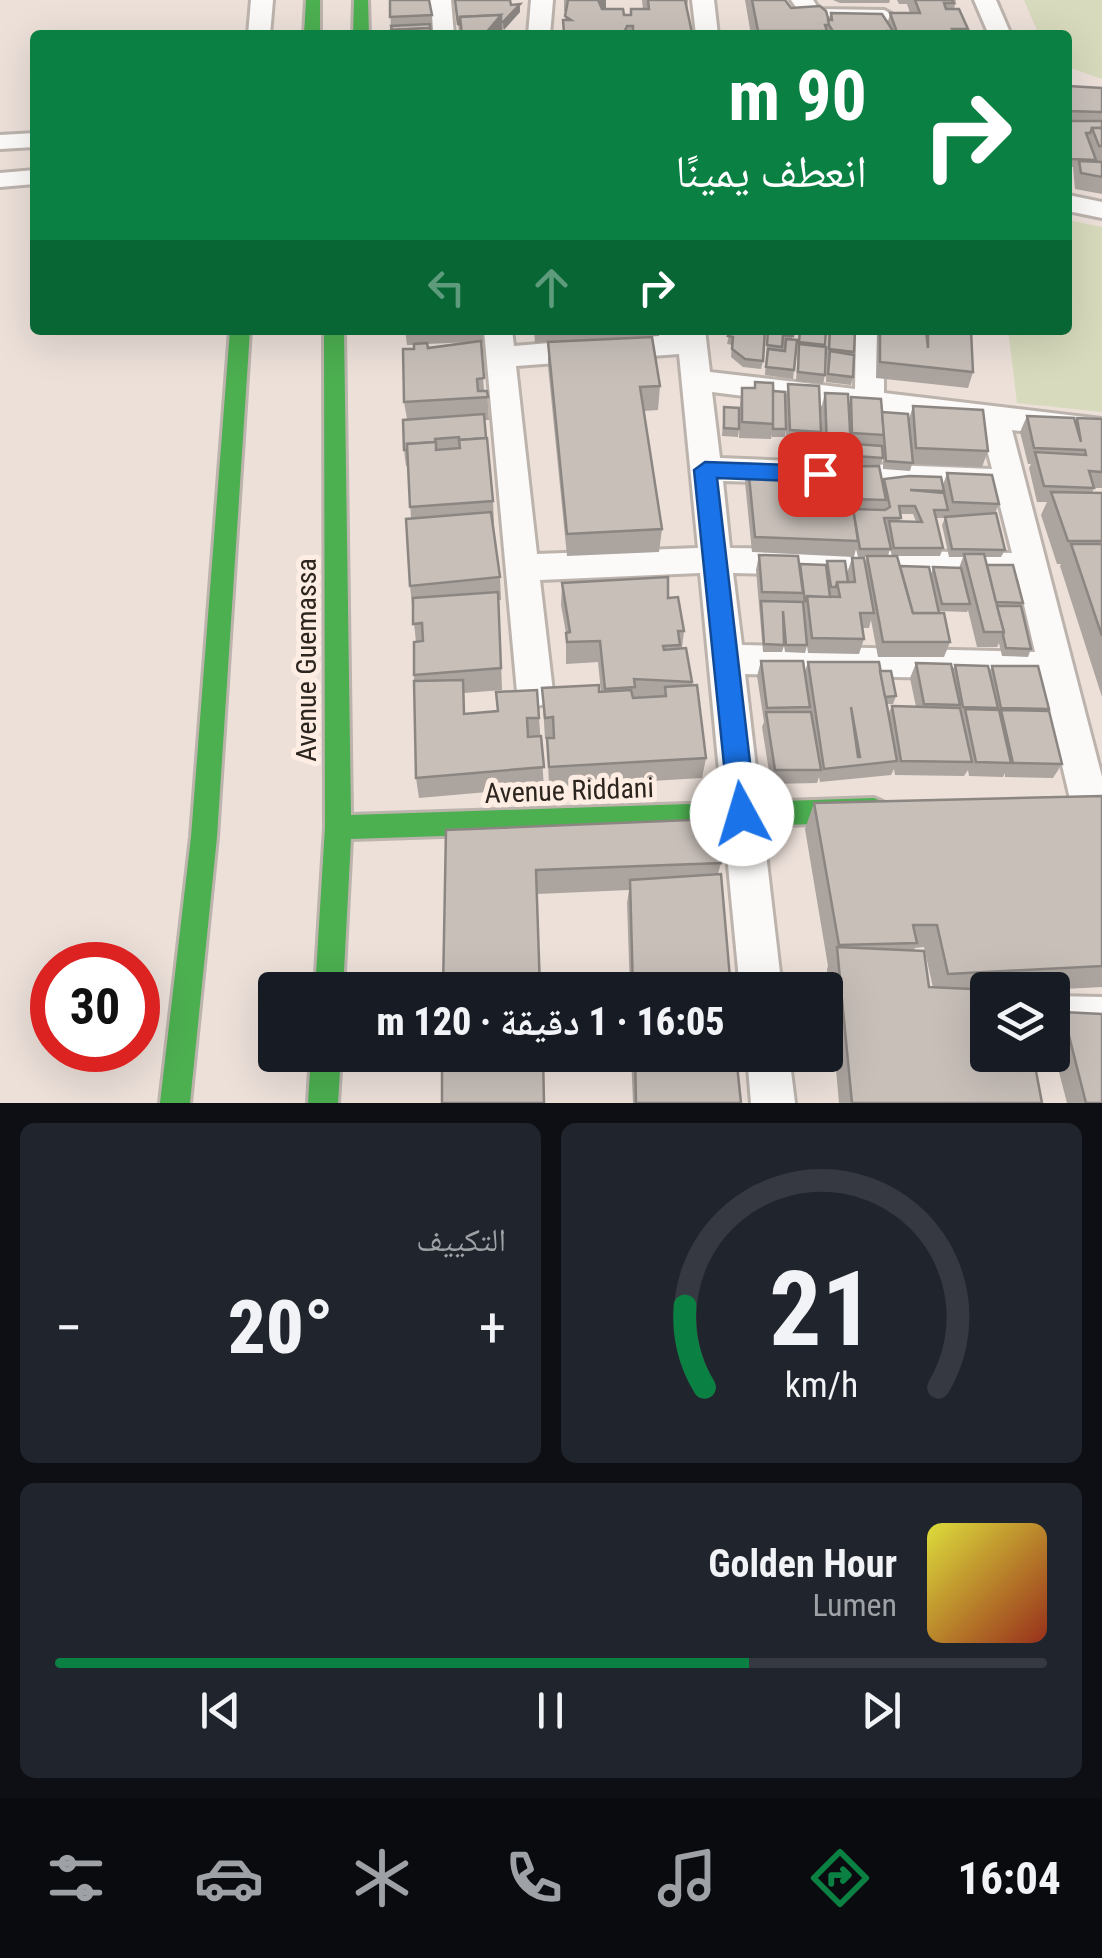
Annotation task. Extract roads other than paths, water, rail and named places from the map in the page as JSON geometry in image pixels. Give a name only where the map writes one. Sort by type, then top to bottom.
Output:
[{"type":"street","points":[[259,30],[262,0]]},
{"type":"street","points":[[312,30],[314,0]]},
{"type":"street","points":[[361,0],[361,30]]},
{"type":"street","points":[[440,0],[443,30]]},
{"type":"street","points":[[539,30],[542,0]]},
{"type":"street","points":[[703,0],[706,30]]},
{"type":"street","points":[[802,0],[813,15],[884,16]]},
{"type":"street","points":[[985,0],[998,30]]},
{"type":"street","points":[[0,142],[30,140]]},
{"type":"street","points":[[0,180],[30,178]]},
{"type":"street","points":[[1072,201],[1102,210]]},
{"type":"street","points":[[175,1103],[204,837],[240,335]]},
{"type":"street","name":"Avenue Guemassa","points":[[330,972],[338,828],[334,335]]},
{"type":"street","points":[[869,402],[870,335]]},
{"type":"street","points":[[535,692],[499,344],[691,337],[759,972]]},
{"type":"street","points":[[696,380],[1102,430]]},
{"type":"street","points":[[994,417],[1088,803]]},
{"type":"street","points":[[705,470],[1010,481]]},
{"type":"street","points":[[522,568],[715,560],[1031,566]]},
{"type":"street","points":[[726,659],[1056,668]]},
{"type":"street","name":"Avenue Riddani","points":[[338,828],[897,809]]},
{"type":"street","points":[[1070,1018],[1102,1018]]},
{"type":"street","points":[[323,1103],[325,1072]]},
{"type":"street","points":[[770,1072],[773,1103]]}]
